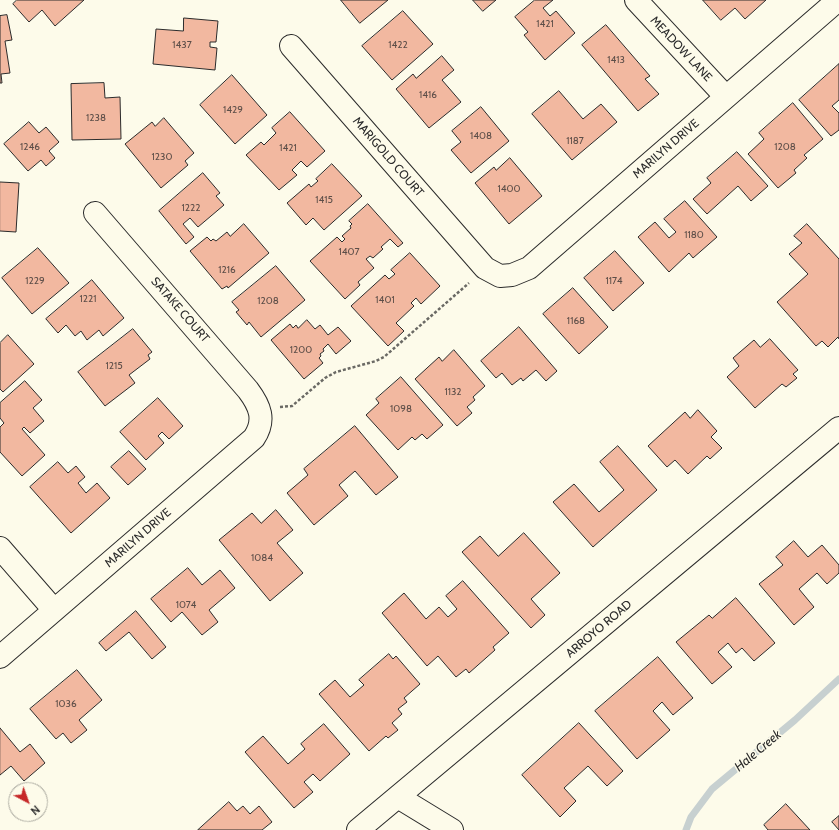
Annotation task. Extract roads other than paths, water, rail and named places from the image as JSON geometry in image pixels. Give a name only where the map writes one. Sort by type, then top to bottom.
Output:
[{"type":"street","name":"MEADOW LANE","points":[[636,0],[726,97]]},
{"type":"street","name":"MARILYN DRIVE","points":[[486,268],[500,276],[512,275],[529,268],[838,0]]},
{"type":"street","name":"MARIGOLD COURT","points":[[291,46],[486,268]]},
{"type":"street","name":"SATAKE COURT","points":[[95,213],[248,390],[260,410]]},
{"type":"street","name":"MARILYN DRIVE","points":[[0,657],[254,438],[259,430],[261,422],[260,410]]},
{"type":"street","name":"ARROYO ROAD","points":[[358,830],[839,428]]},
{"type":"street","points":[[0,548],[54,610]]},
{"type":"street","points":[[398,798],[452,830]]},
{"type":"waterway","name":"Hale Creek","points":[[686,830],[691,817],[712,789],[795,720],[839,679]]}]
